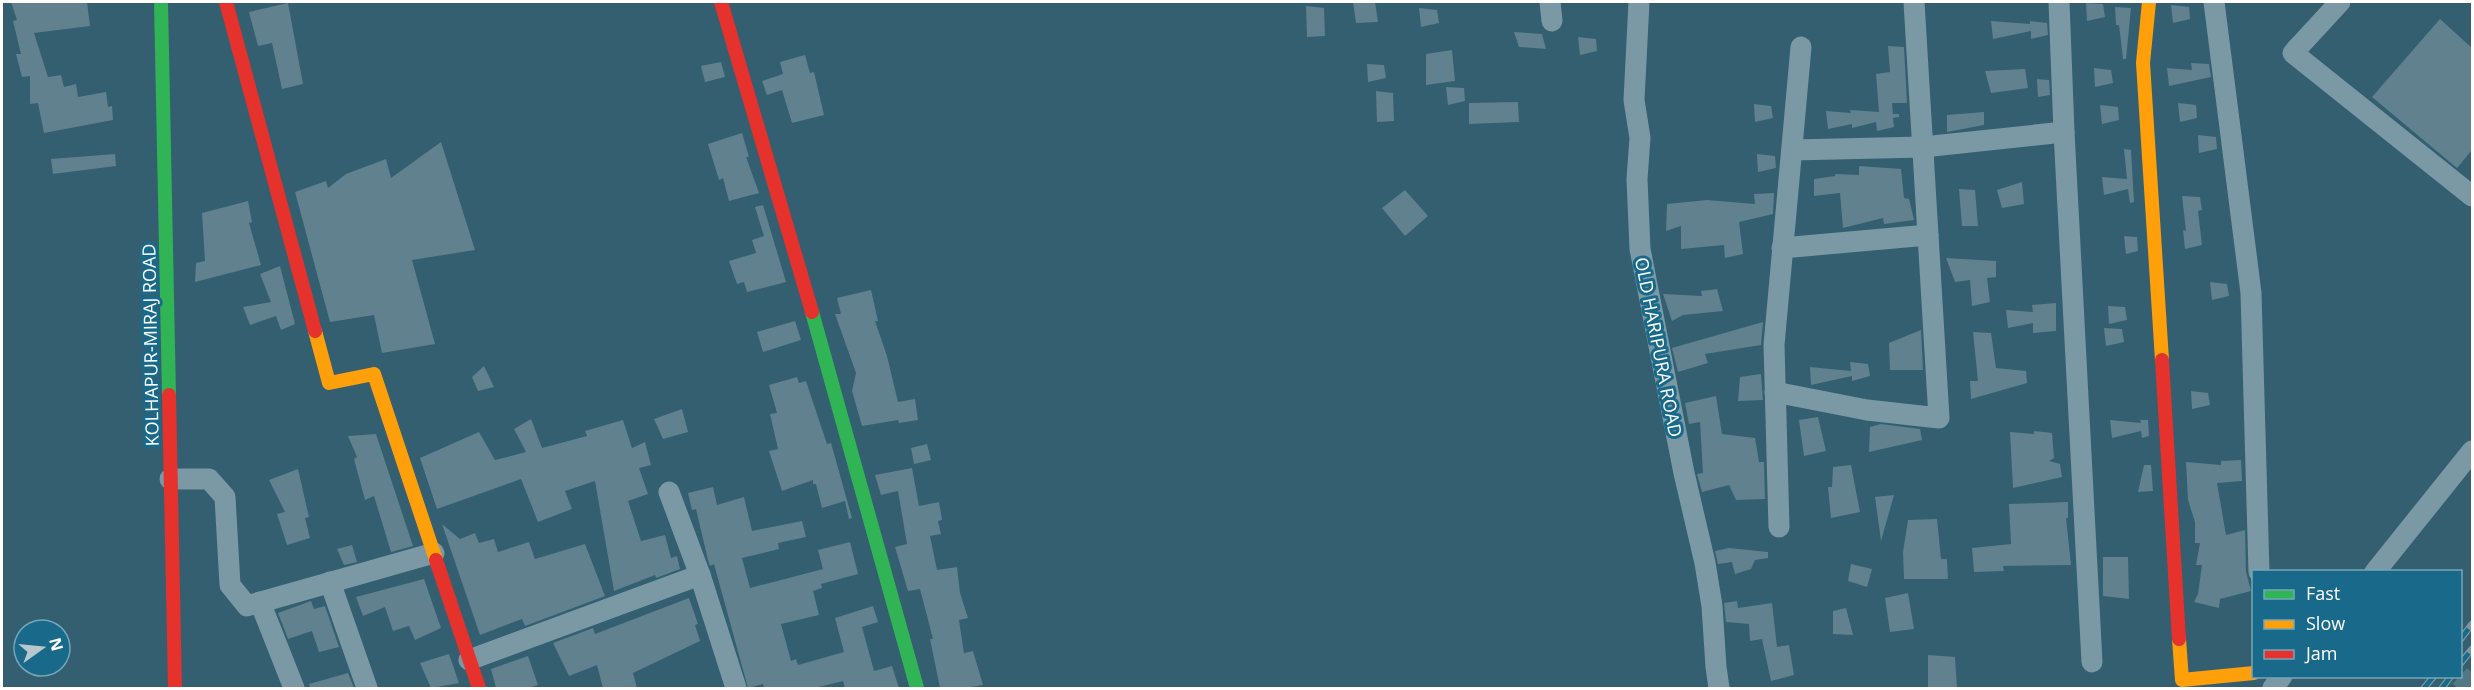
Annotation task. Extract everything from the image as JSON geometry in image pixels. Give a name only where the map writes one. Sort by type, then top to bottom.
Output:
[{"type":"street","name":"KOLHAPUR-MIRAJ ROAD","points":[[161,2],[175,688]]},
{"type":"street","points":[[226,2],[329,383],[374,374],[479,688]]},
{"type":"street","points":[[721,2],[801,273],[917,688]]},
{"type":"street","name":"OLD HARIPURA ROAD","points":[[1639,2],[1634,100],[1640,138],[1637,179],[1640,249],[1684,473],[1705,563],[1712,606],[1719,688]]},
{"type":"street","points":[[1775,392],[1867,410],[1940,418],[1914,2]]},
{"type":"street","points":[[2059,2],[2092,662]]},
{"type":"street","points":[[2149,2],[2143,63],[2181,680],[2252,673]]},
{"type":"street","points":[[2214,2],[2251,293],[2259,570]]},
{"type":"street","points":[[2340,2],[2293,53],[2472,196]]},
{"type":"street","points":[[1779,527],[1774,345],[1801,46]]},
{"type":"street","points":[[1792,150],[1923,147],[2064,132]]},
{"type":"street","points":[[1782,248],[1928,235]]},
{"type":"street","points":[[2377,570],[2472,451]]},
{"type":"street","points":[[170,479],[209,479],[225,497],[230,585],[247,606],[434,553]]},
{"type":"street","points":[[669,492],[700,575],[736,688]]},
{"type":"street","points":[[469,660],[700,575]]},
{"type":"street","points":[[330,582],[367,688]]},
{"type":"street","points":[[260,602],[294,688]]},
{"type":"building","points":[[11,2],[87,2],[90,26],[34,33],[48,77],[61,75],[64,87],[76,84],[78,97],[106,92],[108,107],[112,106],[113,120],[44,133],[38,103],[30,104],[30,76],[22,77],[16,54],[21,54],[13,21],[17,20]]},
{"type":"building","points":[[1353,2],[1375,2],[1378,22],[1356,23]]},
{"type":"building","points":[[288,3],[303,84],[282,89],[272,43],[258,46],[249,12]]},
{"type":"building","points":[[2086,3],[2103,4],[2105,17],[2087,21]]},
{"type":"building","points":[[2171,5],[2189,7],[2190,19],[2173,23]]},
{"type":"building","points":[[1306,6],[1324,8],[1325,36],[1307,37]]},
{"type":"building","points":[[2115,7],[2131,8],[2126,59],[2123,59]]},
{"type":"building","points":[[1419,8],[1437,10],[1439,23],[1421,27]]},
{"type":"building","points":[[2440,19],[2472,48],[2472,150],[2457,168],[2372,97]]},
{"type":"building","points":[[1991,21],[2047,23],[2048,35],[2031,39],[2031,31],[1993,39]]},
{"type":"building","points":[[1514,32],[1542,34],[1546,49],[1519,47]]},
{"type":"building","points":[[1578,37],[1596,39],[1597,51],[1580,55]]},
{"type":"building","points":[[1888,46],[1904,47],[1907,103],[1892,103],[1893,114],[1899,114],[1899,117],[1893,118],[1894,127],[1877,131],[1876,122],[1852,128],[1852,124],[1828,129],[1826,111],[1879,112],[1876,74],[1890,72]]},
{"type":"building","points":[[1452,50],[1455,81],[1426,85],[1426,54]]},
{"type":"building","points":[[805,55],[810,73],[814,72],[824,115],[792,123],[782,90],[767,95],[762,81],[783,74],[780,62]]},
{"type":"building","points":[[721,62],[725,77],[705,82],[701,66]]},
{"type":"building","points":[[2191,63],[2209,64],[2211,77],[2169,86],[2167,68],[2192,70]]},
{"type":"building","points":[[1367,64],[1384,65],[1386,78],[1368,82]]},
{"type":"building","points":[[2094,68],[2111,70],[2113,83],[2095,87]]},
{"type":"building","points":[[2025,69],[2028,88],[1991,93],[1985,71]]},
{"type":"building","points":[[2037,79],[2049,80],[2050,95],[2038,97]]},
{"type":"building","points":[[1446,87],[1464,88],[1465,101],[1448,105]]},
{"type":"building","points":[[1376,91],[1393,93],[1394,121],[1377,122]]},
{"type":"building","points":[[1518,102],[1519,122],[1469,124],[1469,103]]},
{"type":"building","points":[[2178,103],[2196,105],[2197,118],[2180,122]]},
{"type":"building","points":[[1754,104],[1771,106],[1773,118],[1755,122]]},
{"type":"building","points":[[2100,105],[2118,107],[2119,120],[2102,124]]},
{"type":"building","points":[[1984,112],[1984,125],[1947,132],[1947,115]]},
{"type":"building","points":[[742,133],[749,157],[746,157],[759,193],[729,201],[723,178],[719,180],[708,144]]},
{"type":"building","points":[[2198,135],[2216,137],[2217,149],[2199,153]]},
{"type":"building","points":[[441,142],[475,250],[412,260],[435,344],[382,353],[374,315],[330,322],[295,192],[326,181],[328,188],[346,174],[386,159],[391,178]]},
{"type":"building","points":[[2124,149],[2131,150],[2134,202],[2130,203],[2128,189],[2104,195],[2102,177],[2127,179]]},
{"type":"building","points":[[115,154],[116,166],[53,174],[51,159]]},
{"type":"building","points":[[1757,154],[1775,156],[1776,168],[1758,172]]},
{"type":"building","points":[[1859,166],[1901,169],[1904,198],[1909,199],[1914,220],[1884,224],[1883,218],[1843,228],[1840,193],[1814,196],[1814,179],[1835,176],[1835,174],[1859,175]]},
{"type":"building","points":[[2022,182],[2024,204],[2002,208],[1997,190]]},
{"type":"building","points":[[1959,189],[1975,190],[1978,226],[1962,226]]},
{"type":"building","points":[[1405,190],[1428,216],[1405,236],[1382,208]]},
{"type":"building","points":[[1774,193],[1773,214],[1739,222],[1743,254],[1725,258],[1724,245],[1681,249],[1681,226],[1666,231],[1667,204],[1707,200],[1755,204],[1754,194]]},
{"type":"building","points":[[2182,196],[2200,197],[2202,210],[2198,211],[2202,245],[2185,249],[2183,230],[2186,231]]},
{"type":"building","points":[[248,201],[252,222],[249,223],[261,265],[195,282],[196,263],[205,261],[202,213]]},
{"type":"building","points":[[763,205],[786,282],[747,292],[744,282],[737,284],[729,261],[756,253],[752,240],[764,236],[755,207]]},
{"type":"building","points":[[2124,236],[2137,237],[2138,251],[2126,254]]},
{"type":"building","points":[[1946,258],[1996,261],[1996,277],[1987,278],[1990,302],[1972,306],[1970,280],[1955,282]]},
{"type":"building","points":[[280,266],[295,324],[281,330],[276,316],[250,325],[243,307],[271,302],[260,274]]},
{"type":"building","points":[[2210,282],[2227,284],[2229,296],[2212,300]]},
{"type":"building","points":[[1717,289],[1723,311],[1683,315],[1672,321],[1663,294],[1702,296],[1701,291]]},
{"type":"building","points":[[871,290],[878,321],[875,321],[887,356],[898,402],[915,399],[918,420],[899,423],[898,420],[862,426],[852,391],[856,373],[835,314],[841,314],[837,298]]},
{"type":"building","points":[[2056,303],[2056,331],[2033,333],[2033,323],[2008,328],[2006,310],[2033,312],[2032,305]]},
{"type":"building","points":[[2108,306],[2125,307],[2127,320],[2109,324]]},
{"type":"building","points":[[795,321],[801,340],[763,352],[757,332]]},
{"type":"building","points":[[1763,322],[1761,345],[1705,354],[1708,363],[1678,372],[1672,348]]},
{"type":"building","points":[[2104,328],[2122,329],[2124,342],[2106,346]]},
{"type":"building","points":[[1921,330],[1923,370],[1890,370],[1889,343]]},
{"type":"building","points":[[1973,332],[1991,333],[1996,368],[2026,371],[2027,383],[1971,399],[1970,381],[1978,381]]},
{"type":"building","points":[[1850,362],[1868,364],[1870,376],[1852,381],[1852,376],[1811,385],[1810,367],[1851,371]]},
{"type":"building","points":[[484,366],[494,387],[478,391],[472,377]]},
{"type":"building","points":[[1761,374],[1763,400],[1738,401],[1740,377]]},
{"type":"building","points":[[797,377],[799,383],[806,381],[827,444],[831,443],[852,518],[849,519],[845,501],[822,508],[813,480],[782,491],[769,451],[778,449],[770,414],[777,413],[769,385]]},
{"type":"building","points":[[2191,391],[2208,393],[2210,405],[2192,409]]},
{"type":"building","points":[[1716,396],[1722,434],[1755,438],[1759,462],[1764,462],[1765,499],[1736,500],[1729,485],[1702,492],[1697,474],[1703,473],[1700,422],[1689,424],[1685,403]]},
{"type":"building","points":[[682,409],[688,432],[663,439],[654,419]]},
{"type":"building","points":[[1818,417],[1826,451],[1804,456],[1799,420]]},
{"type":"building","points":[[531,419],[542,448],[587,436],[585,431],[623,420],[632,448],[645,442],[651,465],[639,468],[648,494],[628,501],[641,541],[665,535],[671,558],[677,556],[680,569],[656,578],[655,575],[614,591],[595,481],[565,491],[572,509],[538,522],[521,479],[437,509],[420,458],[479,432],[495,460],[526,452],[514,429]]},
{"type":"building","points":[[2110,420],[2141,423],[2140,420],[2148,420],[2149,436],[2142,438],[2141,431],[2112,438]]},
{"type":"building","points":[[1881,424],[1920,429],[1922,440],[1869,452],[1870,427]]},
{"type":"building","points":[[2034,431],[2052,433],[2054,458],[2049,461],[2060,464],[2062,477],[2013,488],[2010,432],[2034,434]]},
{"type":"building","points":[[376,434],[413,546],[391,552],[374,496],[365,500],[354,459],[357,457],[348,436]]},
{"type":"building","points":[[927,444],[931,460],[914,464],[911,448]]},
{"type":"building","points":[[2241,460],[2242,481],[2217,483],[2226,535],[2245,530],[2246,572],[2251,591],[2220,599],[2219,608],[2194,602],[2198,594],[2202,565],[2196,565],[2200,543],[2195,543],[2195,522],[2188,500],[2186,462],[2221,465],[2221,461]]},
{"type":"building","points":[[1851,465],[1860,512],[1831,518],[1828,487],[1832,487],[1833,467]]},
{"type":"building","points":[[2144,465],[2151,465],[2153,491],[2138,492]]},
{"type":"building","points":[[912,468],[919,506],[939,502],[942,520],[938,521],[941,534],[930,536],[937,570],[957,567],[960,593],[968,618],[959,620],[964,653],[973,651],[983,685],[966,688],[940,688],[930,639],[933,639],[920,589],[908,591],[895,547],[907,544],[898,491],[881,495],[875,475]]},
{"type":"building","points":[[298,469],[309,517],[305,518],[310,538],[287,545],[277,514],[285,512],[269,480]]},
{"type":"building","points":[[713,487],[717,505],[744,497],[752,531],[802,521],[806,537],[778,543],[779,549],[742,558],[750,588],[823,569],[818,550],[850,542],[858,574],[821,584],[822,588],[813,591],[819,615],[781,624],[791,661],[796,659],[798,665],[844,652],[835,618],[873,606],[878,622],[862,627],[874,671],[892,666],[899,688],[845,688],[843,681],[815,688],[764,688],[763,684],[748,688],[714,564],[710,566],[696,509],[692,510],[688,493]]},
{"type":"building","points":[[1894,495],[1881,541],[1875,497]]},
{"type":"building","points":[[2068,502],[2068,518],[2066,518],[2071,565],[2003,566],[2004,571],[1974,572],[1972,548],[2011,544],[2009,504]]},
{"type":"building","points":[[1937,519],[1941,559],[1947,559],[1948,579],[1904,579],[1903,552],[1908,520]]},
{"type":"building","points":[[442,524],[460,539],[475,533],[479,543],[494,539],[498,552],[529,542],[535,559],[585,544],[605,596],[525,626],[522,619],[480,635]]},
{"type":"building","points":[[352,545],[357,562],[344,565],[337,549]]},
{"type":"building","points":[[1729,548],[1768,552],[1768,558],[1755,560],[1751,569],[1735,574],[1732,562],[1718,564],[1715,551]]},
{"type":"building","points":[[2103,557],[2128,557],[2129,599],[2103,596]]},
{"type":"building","points":[[1851,564],[1872,569],[1867,587],[1848,581]]},
{"type":"building","points":[[424,579],[441,628],[415,640],[409,626],[393,631],[385,607],[363,616],[356,597]]},
{"type":"building","points":[[1908,593],[1914,629],[1890,632],[1885,598]]},
{"type":"building","points":[[689,598],[698,624],[695,625],[700,641],[633,673],[637,688],[603,688],[597,665],[569,676],[553,643],[593,628],[595,634]]},
{"type":"building","points":[[311,601],[314,609],[325,606],[339,647],[319,652],[312,631],[288,639],[278,613]]},
{"type":"building","points":[[1737,601],[1738,608],[1772,603],[1777,647],[1789,645],[1794,675],[1771,681],[1762,639],[1750,641],[1749,624],[1726,622],[1724,603]]},
{"type":"building","points":[[1846,608],[1853,635],[1833,634],[1833,611]]},
{"type":"building","points":[[449,654],[459,683],[431,688],[420,663]]},
{"type":"building","points":[[1928,655],[1955,657],[1957,688],[1928,688]]},
{"type":"building","points":[[528,656],[538,685],[528,688],[496,688],[491,669]]},
{"type":"building","points":[[348,673],[354,688],[310,688],[309,684]]},
{"type":"tunnel","points":[[2462,678],[2472,687]]},
{"type":"railway","points":[[2462,637],[2472,624]]},
{"type":"railway","points":[[2462,662],[2472,649]]},
{"type":"railway","points":[[2424,688],[2432,678]]},
{"type":"railway","points":[[2442,688],[2450,678]]},
{"type":"traffic: fast","points":[[161,2],[169,395]]},
{"type":"traffic: fast","points":[[812,312],[917,688]]},
{"type":"traffic: slow","points":[[2149,2],[2143,63],[2162,360]]},
{"type":"traffic: slow","points":[[315,331],[329,383],[374,374],[436,560]]},
{"type":"traffic: slow","points":[[2179,639],[2182,680],[2252,673]]},
{"type":"traffic: jam","points":[[226,2],[315,331]]},
{"type":"traffic: jam","points":[[721,2],[812,312]]},
{"type":"traffic: jam","points":[[2162,360],[2179,639]]},
{"type":"traffic: jam","points":[[169,395],[175,688]]},
{"type":"traffic: jam","points":[[436,560],[479,688]]}]
